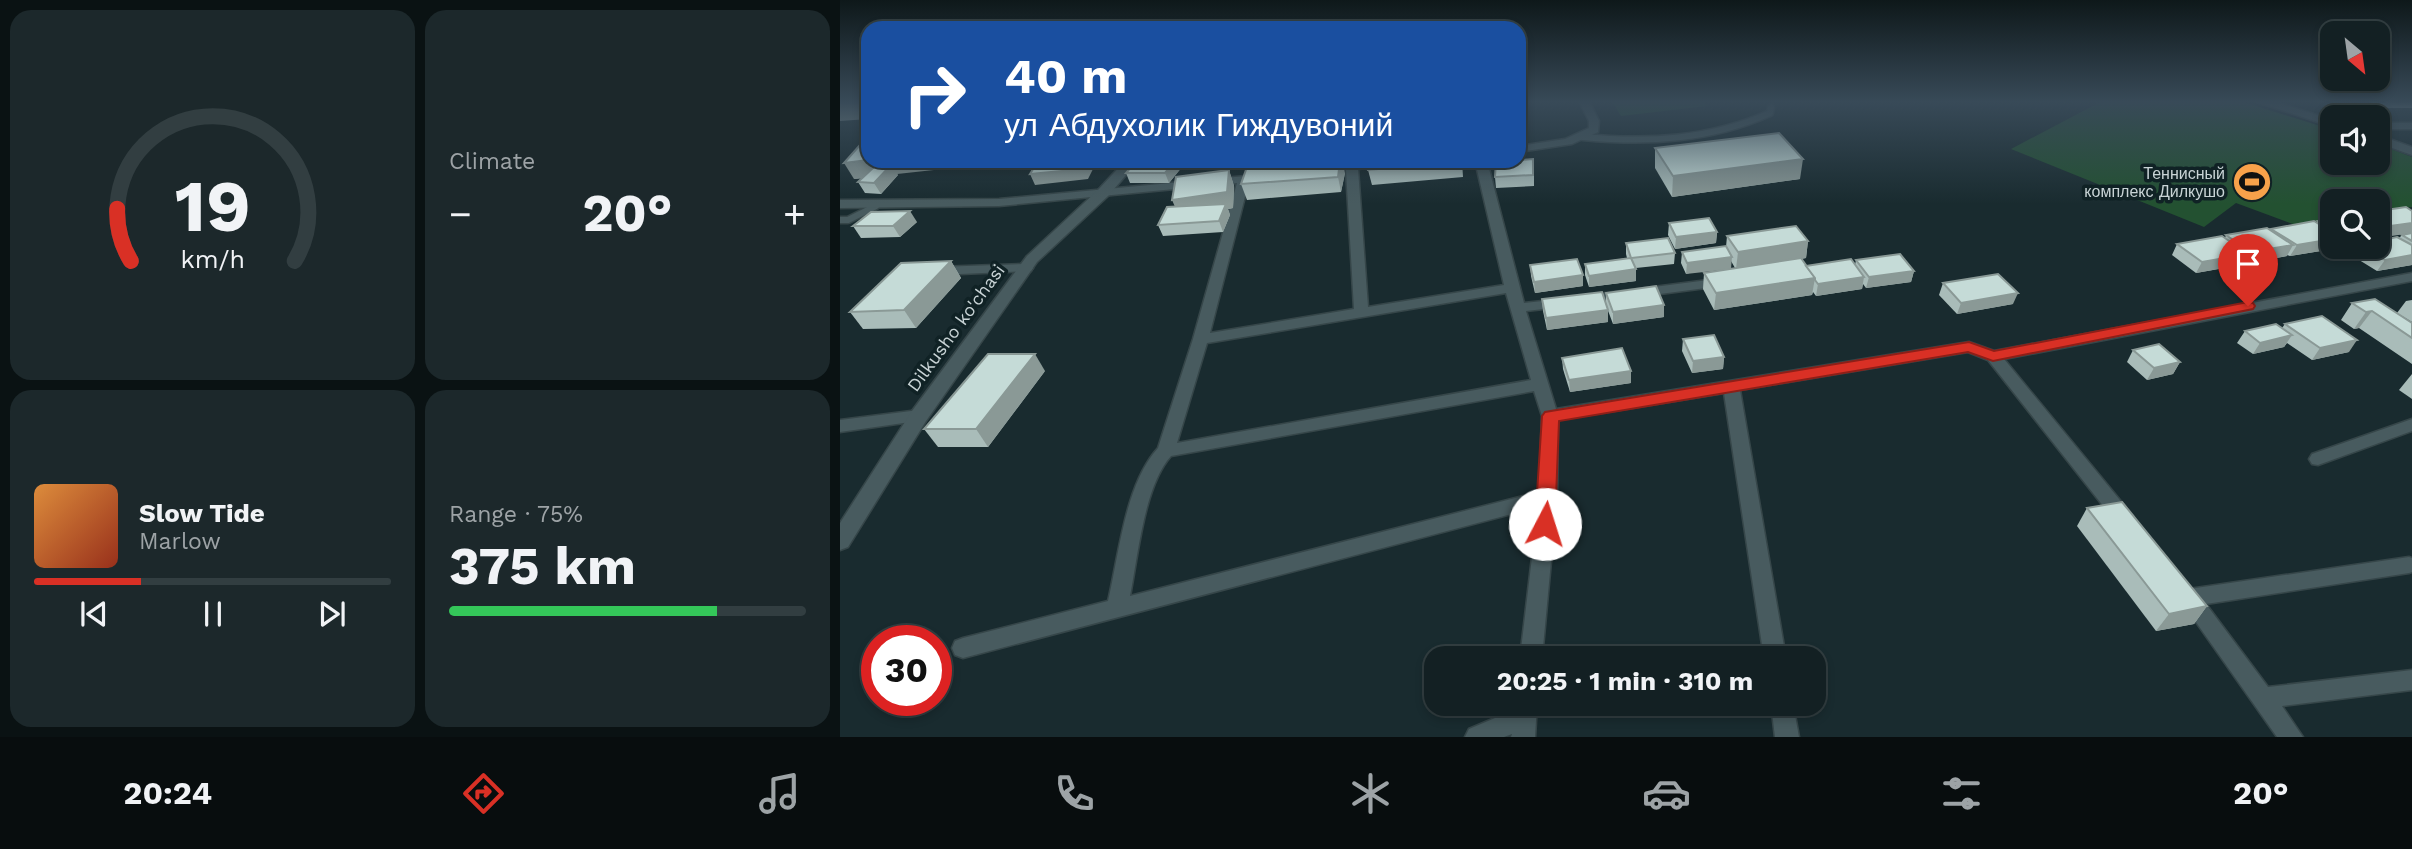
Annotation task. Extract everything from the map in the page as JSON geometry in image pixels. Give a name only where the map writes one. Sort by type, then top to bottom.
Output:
[{"type":"street","points":[[2395,135],[2412,142]]},
{"type":"street","points":[[1526,148],[1559,145],[1583,137]]},
{"type":"street","points":[[2390,143],[2412,151]]},
{"type":"street","name":"Dilkusho ko'chasi","points":[[840,541],[919,416],[1026,268],[1126,168]]},
{"type":"street","points":[[1312,171],[1336,168]]},
{"type":"street","points":[[1352,168],[1361,311]]},
{"type":"street","points":[[1483,168],[1512,288],[1550,416],[1548,497],[1532,646]]},
{"type":"street","points":[[840,204],[876,206],[1016,201],[1271,176]]},
{"type":"street","points":[[1117,609],[1142,493],[1153,465],[1166,451],[1201,339],[1244,179]]},
{"type":"street","points":[[928,272],[1026,268]]},
{"type":"street","points":[[1993,356],[2412,277]]},
{"type":"street","points":[[1518,308],[1738,279]]},
{"type":"street","points":[[1201,339],[1512,288]]},
{"type":"street","points":[[2337,291],[2359,305]]},
{"type":"street","points":[[1550,416],[1969,347],[1993,356],[2138,535]]},
{"type":"street","points":[[1166,451],[1542,384]]},
{"type":"street","points":[[1731,387],[1772,646]]},
{"type":"street","points":[[840,426],[919,416]]},
{"type":"street","points":[[2318,459],[2412,425]]},
{"type":"street","points":[[963,648],[1548,497]]},
{"type":"street","points":[[2291,737],[2265,698],[2185,593],[2409,565]]},
{"type":"street","points":[[2265,698],[2412,680]]},
{"type":"street","points":[[1784,716],[1787,737]]},
{"type":"street","points":[[1477,737],[1525,719]]},
{"type":"lane","points":[[1583,137],[1618,141],[1675,140],[1694,135]]},
{"type":"lane","points":[[840,220],[848,220],[876,206]]},
{"type":"green space","name":"Теннисный комплекс Дилкушо","points":[[2037,135],[2320,135],[2320,175],[2390,175],[2390,149],[2412,157],[2412,207],[2390,211],[2390,189],[2320,189],[2320,223],[2301,227],[2236,203],[2204,227],[2011,149]]},
{"type":"building","points":[[1759,135],[1781,135],[1803,159],[1673,176],[1655,148]]},
{"type":"building","points":[[860,145],[861,161],[844,163]]},
{"type":"building","points":[[1533,159],[1533,175],[1495,177],[1496,168],[1526,168],[1526,160]]},
{"type":"building","points":[[873,168],[888,168],[874,183],[858,182]]},
{"type":"building","points":[[1034,168],[1084,168],[1083,169],[1030,174]]},
{"type":"building","points":[[1130,168],[1169,168],[1165,173],[1126,173]]},
{"type":"building","points":[[1247,168],[1339,168],[1338,177],[1241,184]]},
{"type":"building","points":[[1229,170],[1227,192],[1172,200],[1176,177]]},
{"type":"building","points":[[1226,204],[1219,221],[1158,225],[1167,207]]},
{"type":"building","points":[[2406,207],[2412,211],[2412,223],[2390,226],[2390,209]]},
{"type":"building","points":[[910,211],[893,226],[853,226],[871,212]]},
{"type":"building","points":[[1709,218],[1717,232],[1676,237],[1669,223]]},
{"type":"building","points":[[2314,221],[2320,225],[2320,241],[2297,245],[2271,229]]},
{"type":"building","points":[[1796,226],[1808,241],[1738,252],[1727,236]]},
{"type":"building","points":[[2267,228],[2293,245],[2251,252],[2226,235]]},
{"type":"building","points":[[2412,233],[2412,241],[2402,235]]},
{"type":"building","points":[[2222,236],[2248,254],[2202,262],[2177,244]]},
{"type":"building","points":[[2397,237],[2412,245],[2412,255],[2385,260],[2383,259],[2390,259],[2390,238]]},
{"type":"building","points":[[1668,238],[1675,253],[1631,258],[1626,243]]},
{"type":"building","points":[[1726,246],[1732,257],[1687,263],[1682,252]]},
{"type":"building","points":[[1900,254],[1914,271],[1869,277],[1856,260]]},
{"type":"building","points":[[1631,258],[1636,269],[1589,276],[1585,264]]},
{"type":"building","points":[[1801,258],[1815,278],[1716,293],[1704,273]]},
{"type":"building","points":[[1577,259],[1583,275],[1534,282],[1530,265]]},
{"type":"building","points":[[1851,259],[1864,277],[1818,284],[1806,266]]},
{"type":"building","points":[[951,261],[904,310],[850,312],[901,263]]},
{"type":"building","points":[[1998,274],[2018,293],[1961,303],[1943,283]]},
{"type":"building","points":[[1656,286],[1664,305],[1613,312],[1606,293]]},
{"type":"building","points":[[1602,292],[1608,310],[1546,318],[1542,299]]},
{"type":"building","points":[[2375,299],[2412,323],[2412,338],[2372,311],[2366,312],[2352,303]]},
{"type":"building","points":[[2322,316],[2357,340],[2320,348],[2285,324]]},
{"type":"building","points":[[2276,324],[2292,335],[2260,343],[2245,331]]},
{"type":"building","points":[[1714,335],[1724,357],[1693,361],[1683,339]]},
{"type":"building","points":[[2159,344],[2180,362],[2154,368],[2133,350]]},
{"type":"building","points":[[1622,348],[1631,371],[1569,380],[1562,358]]},
{"type":"building","points":[[988,354],[1035,354],[976,429],[924,429]]},
{"type":"building","points":[[2122,502],[2207,606],[2169,614],[2087,508]]},
{"type":"place","name":"Теннисный комплекс Дилкушо","points":[[2252,182]]},
{"type":"route","points":[[1545,524],[1550,416],[1969,347],[1993,356],[2248,306]]}]
